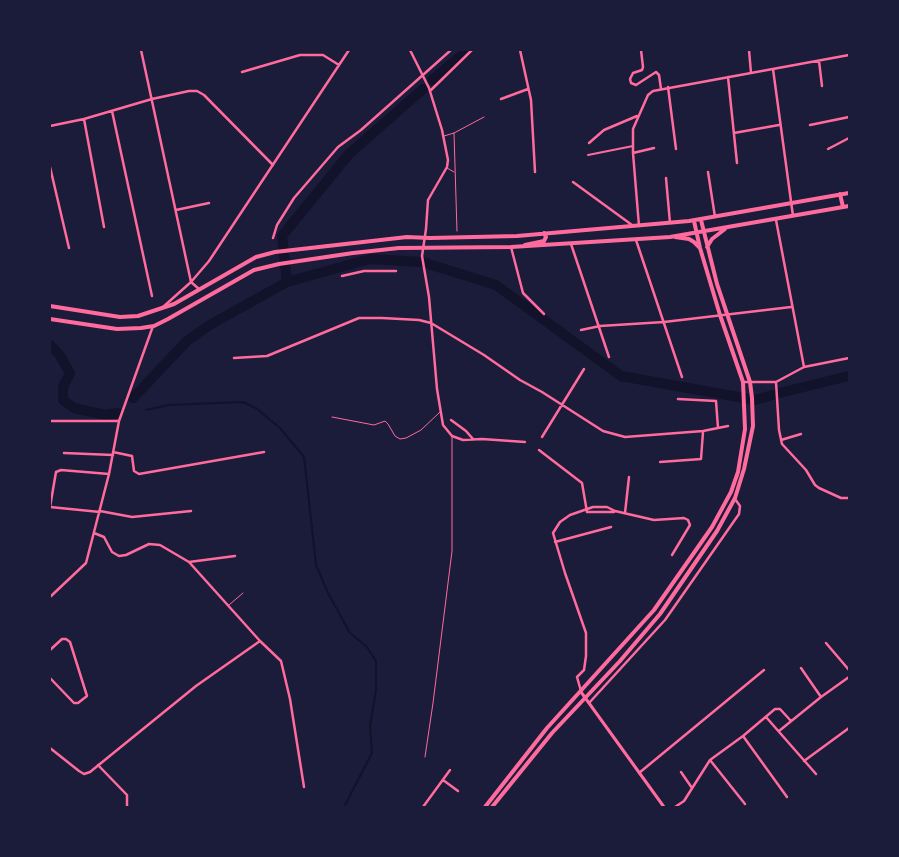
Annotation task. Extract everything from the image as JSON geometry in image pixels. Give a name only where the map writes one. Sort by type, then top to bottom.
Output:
[{"type":"main road","points":[[50,306],[120,317],[138,316],[160,310],[200,290],[246,263],[267,254],[352,242],[407,237],[517,236],[694,221],[849,192]]},
{"type":"main road","points":[[840,194],[843,208]]},
{"type":"main road","points":[[524,246],[670,237],[849,206]]},
{"type":"main road","points":[[492,807],[552,733],[620,661],[660,614],[717,531],[735,498],[744,469],[753,426],[750,382],[726,315],[701,220]]},
{"type":"main road","points":[[484,807],[547,728],[654,610],[712,527],[731,492],[738,472],[744,429],[743,382],[720,315],[694,221]]},
{"type":"main road","points":[[707,247],[719,233],[727,228]]},
{"type":"main road","points":[[50,319],[117,329],[154,326],[244,275],[269,266],[330,256],[399,248],[512,248],[544,241],[546,237],[543,233]]},
{"type":"main road","points":[[670,237],[689,239],[700,248]]},
{"type":"main road","points":[[352,242],[353,253]]},
{"type":"main road","points":[[328,246],[330,256]]},
{"type":"street","points":[[141,50],[191,282],[200,290]]},
{"type":"street","points":[[160,310],[191,282],[209,262],[349,50]]},
{"type":"street","points":[[410,50],[430,91],[448,160],[447,167],[428,200],[422,256],[443,425],[452,436],[463,440],[512,440],[525,442]]},
{"type":"street","points":[[273,238],[277,226],[294,198],[338,147],[361,130],[451,50]]},
{"type":"street","points":[[430,91],[472,50]]},
{"type":"street","points":[[520,50],[531,100],[534,172]]},
{"type":"street","points":[[641,50],[643,67],[642,70],[634,73],[630,79],[632,83],[636,85],[656,72],[659,75],[661,88]]},
{"type":"street","points":[[749,50],[751,72]]},
{"type":"street","points":[[242,72],[300,55],[322,56],[339,65]]},
{"type":"street","points":[[636,226],[633,129],[648,95],[653,90],[849,55]]},
{"type":"street","points":[[819,61],[822,86]]},
{"type":"street","points":[[773,69],[779,125],[793,217]]},
{"type":"street","points":[[728,77],[737,163]]},
{"type":"street","points":[[668,87],[676,149]]},
{"type":"street","points":[[501,99],[528,89]]},
{"type":"street","points":[[50,126],[84,119],[152,99],[197,91],[204,95],[273,165]]},
{"type":"street","points":[[112,111],[152,296]]},
{"type":"street","points":[[589,143],[604,130],[638,115]]},
{"type":"street","points":[[810,125],[849,117]]},
{"type":"street","points":[[84,119],[104,227]]},
{"type":"street","points":[[734,133],[779,125]]},
{"type":"street","points":[[828,149],[849,138]]},
{"type":"street","points":[[588,155],[633,146]]},
{"type":"street","points":[[633,153],[654,148]]},
{"type":"street","points":[[50,168],[69,248]]},
{"type":"street","points":[[708,172],[715,217]]},
{"type":"street","points":[[666,178],[670,223]]},
{"type":"street","points":[[572,182],[636,226]]},
{"type":"street","points":[[176,210],[209,203]]},
{"type":"street","points":[[776,220],[791,307],[804,367]]},
{"type":"street","points":[[636,240],[682,377]]},
{"type":"street","points":[[571,244],[609,357]]},
{"type":"street","points":[[512,248],[523,293],[544,314]]},
{"type":"street","points":[[342,276],[364,272],[396,271]]},
{"type":"street","points":[[581,330],[600,326],[664,322],[791,307]]},
{"type":"street","points":[[234,358],[267,356],[364,317],[419,320],[431,323],[603,431],[626,437],[703,431],[728,426]]},
{"type":"street","points":[[50,597],[86,563],[109,474],[119,421],[154,326]]},
{"type":"street","points":[[743,382],[776,382],[804,367],[849,358]]},
{"type":"street","points":[[542,437],[584,369]]},
{"type":"street","points":[[776,382],[779,430],[782,444],[806,470],[815,485],[830,494],[841,498],[848,498]]},
{"type":"street","points":[[678,399],[716,401],[718,428]]},
{"type":"street","points":[[451,420],[473,439]]},
{"type":"street","points":[[50,422],[119,421]]},
{"type":"street","points":[[660,462],[701,459],[703,431]]},
{"type":"street","points":[[781,440],[801,434]]},
{"type":"street","points":[[539,450],[582,483],[587,510]]},
{"type":"street","points":[[64,453],[113,453],[132,456],[134,471],[136,474],[139,474],[264,452]]},
{"type":"street","points":[[109,474],[61,470],[56,472],[50,507],[100,511],[132,517],[191,512]]},
{"type":"street","points":[[625,514],[629,477]]},
{"type":"street","points":[[589,703],[665,620],[739,514],[740,506],[735,498]]},
{"type":"street","points":[[603,507],[603,513]]},
{"type":"street","points":[[664,807],[581,692],[577,677],[584,670],[586,633],[553,533],[560,522],[570,515],[603,507],[654,520],[684,518],[688,520],[690,525],[672,555]]},
{"type":"street","points":[[587,510],[603,513],[615,511]]},
{"type":"street","points":[[555,542],[611,527]]},
{"type":"street","points":[[94,533],[104,538],[112,552],[118,556],[126,555],[150,544],[160,544],[189,562],[280,661],[290,699],[304,787]]},
{"type":"street","points":[[189,562],[235,556]]},
{"type":"street","points":[[50,650],[62,639],[70,642],[87,696],[78,703],[74,703],[50,678]]},
{"type":"street","points":[[50,748],[84,774],[90,772],[196,686],[260,641]]},
{"type":"street","points":[[826,643],[849,670]]},
{"type":"street","points":[[801,668],[821,696]]},
{"type":"street","points":[[639,773],[764,670]]},
{"type":"street","points":[[779,731],[821,696],[849,677]]},
{"type":"street","points":[[676,807],[684,801],[710,760],[778,708],[791,721]]},
{"type":"street","points":[[766,717],[816,774]]},
{"type":"street","points":[[804,761],[849,728]]},
{"type":"street","points":[[743,736],[788,797]]},
{"type":"street","points":[[710,760],[745,804]]},
{"type":"street","points":[[98,765],[127,795],[127,807]]},
{"type":"street","points":[[423,807],[450,770]]},
{"type":"street","points":[[681,772],[692,788]]},
{"type":"street","points":[[443,780],[458,791]]},
{"type":"lane","points":[[443,136],[454,133],[484,117]]},
{"type":"lane","points":[[454,133],[457,231]]},
{"type":"lane","points":[[447,167],[456,173]]},
{"type":"lane","points":[[332,417],[374,424],[385,421],[395,436],[400,439],[421,430],[440,412]]},
{"type":"lane","points":[[424,757],[433,703],[452,551],[452,436]]},
{"type":"lane","points":[[228,606],[243,593]]},
{"type":"waterway","points":[[432,80],[468,50]]},
{"type":"waterway","points":[[133,398],[187,341],[208,326],[287,282],[282,236],[349,154],[423,89]]},
{"type":"waterway","points":[[287,282],[370,259],[422,262],[496,285],[621,376],[755,400],[773,395]]},
{"type":"waterway","points":[[50,345],[59,354],[70,373],[63,387],[63,400],[74,408],[105,415],[118,413]]},
{"type":"waterway","points":[[779,393],[849,376]]},
{"type":"waterway","points":[[146,410],[169,405],[243,402],[256,408],[280,428],[304,457],[316,565],[328,593],[350,633],[366,646],[376,661],[376,690],[370,726],[372,753],[344,807]]}]
